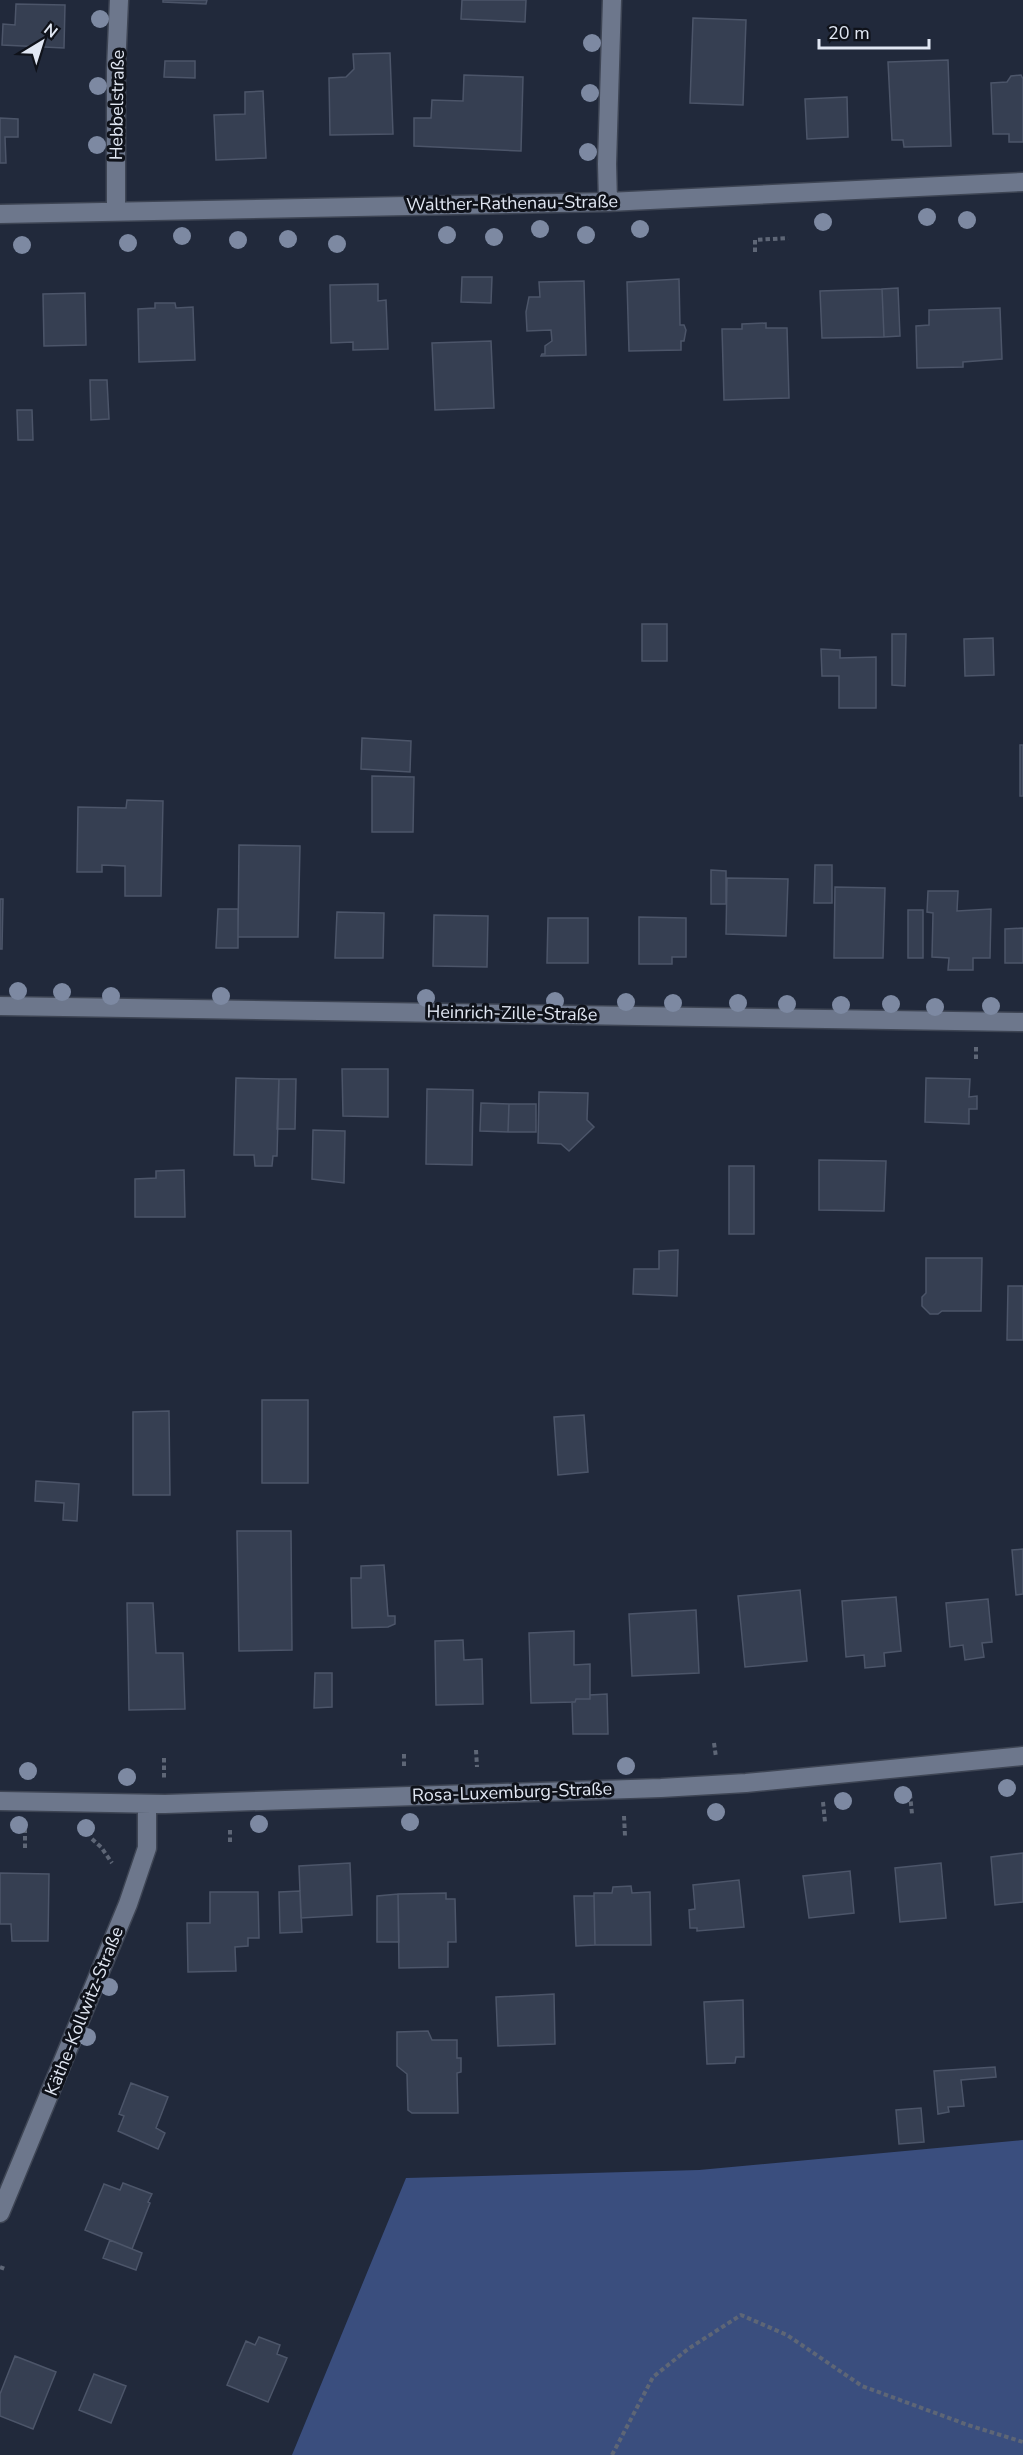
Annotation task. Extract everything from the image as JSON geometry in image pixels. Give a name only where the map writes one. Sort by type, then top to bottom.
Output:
[{"type":"street","name":"Hebbelstraße","points":[[116,211],[116,69],[119,0]]},
{"type":"street","points":[[608,202],[612,0]]},
{"type":"street","name":"Walther-Rathenau-Straße","points":[[0,214],[608,202],[1023,182]]},
{"type":"street","name":"Heinrich-Zille-Straße","points":[[0,1006],[1023,1022]]},
{"type":"street","name":"Rosa-Luxemburg-Straße","points":[[0,1801],[147,1804],[746,1783],[1023,1756]]},
{"type":"street","name":"Käthe-Kollwitz-Straße","points":[[0,2214],[145,1858],[147,1804]]},
{"type":"path","points":[[755,252],[755,240],[789,238]]},
{"type":"path","points":[[612,2455],[653,2377],[688,2349],[741,2315],[787,2335],[862,2386],[968,2426],[1023,2442]]},
{"type":"shaded area","points":[[1023,2140],[1023,2455],[292,2455],[406,2178],[699,2170]]},
{"type":"building","points":[[163,0],[207,0],[206,4],[163,2]]},
{"type":"building","points":[[462,0],[526,0],[525,22],[461,19]]},
{"type":"building","points":[[16,4],[65,5],[64,48],[2,45],[3,24],[15,25]]},
{"type":"building","points":[[693,18],[746,20],[743,105],[690,103]]},
{"type":"building","points":[[390,53],[393,134],[330,135],[329,78],[346,77],[354,69],[353,54]]},
{"type":"building","points":[[948,60],[951,146],[904,147],[903,140],[892,140],[888,62]]},
{"type":"building","points":[[165,61],[195,61],[195,78],[164,77]]},
{"type":"building","points":[[464,75],[523,77],[521,151],[414,146],[414,118],[431,118],[432,100],[463,101]]},
{"type":"building","points":[[1021,75],[1023,79],[1023,142],[1009,142],[1009,134],[993,134],[991,83],[1007,82],[1011,76]]},
{"type":"building","points":[[263,91],[266,158],[216,160],[214,115],[245,114],[245,92]]},
{"type":"building","points":[[847,97],[848,137],[807,139],[805,99]]},
{"type":"building","points":[[0,118],[18,119],[18,137],[5,137],[6,163],[0,163]]},
{"type":"building","points":[[462,277],[492,277],[491,303],[461,302]]},
{"type":"building","points":[[679,279],[680,325],[684,325],[686,330],[684,341],[681,341],[681,350],[629,351],[627,282]]},
{"type":"building","points":[[584,281],[586,355],[541,356],[545,354],[545,346],[552,341],[551,330],[527,331],[526,312],[529,297],[540,297],[539,282]]},
{"type":"building","points":[[378,284],[378,301],[386,300],[388,349],[353,350],[353,342],[331,343],[330,285]]},
{"type":"building","points":[[898,288],[900,336],[884,337],[882,289]]},
{"type":"building","points":[[882,289],[884,337],[822,338],[820,291]]},
{"type":"building","points":[[85,293],[86,345],[44,346],[43,294]]},
{"type":"building","points":[[155,303],[175,303],[176,308],[193,307],[195,360],[139,362],[138,309],[155,308]]},
{"type":"building","points":[[1000,308],[1002,359],[963,362],[963,367],[917,368],[916,326],[929,325],[929,310]]},
{"type":"building","points":[[766,323],[766,328],[787,328],[789,398],[724,400],[722,329],[742,329],[742,324]]},
{"type":"building","points":[[491,341],[494,408],[435,410],[432,343]]},
{"type":"building","points":[[90,380],[107,380],[109,419],[91,420]]},
{"type":"building","points":[[17,410],[32,410],[33,440],[18,440]]},
{"type":"building","points":[[642,624],[667,624],[667,661],[642,661]]},
{"type":"building","points":[[892,634],[906,634],[905,686],[892,685]]},
{"type":"building","points":[[993,638],[994,675],[965,676],[964,639]]},
{"type":"building","points":[[821,649],[840,650],[840,658],[876,657],[876,708],[839,708],[839,676],[822,676]]},
{"type":"building","points":[[362,738],[411,741],[410,772],[361,769]]},
{"type":"building","points":[[1020,745],[1023,745],[1023,796],[1020,796]]},
{"type":"building","points":[[372,776],[414,777],[413,832],[372,832]]},
{"type":"building","points":[[127,800],[163,801],[161,896],[125,896],[125,866],[102,865],[102,872],[77,872],[78,807],[126,808]]},
{"type":"building","points":[[239,845],[300,846],[298,937],[238,937]]},
{"type":"building","points":[[815,865],[832,865],[832,903],[814,903]]},
{"type":"building","points":[[711,870],[726,871],[726,904],[711,904]]},
{"type":"building","points":[[727,878],[788,879],[786,936],[726,934]]},
{"type":"building","points":[[835,887],[885,888],[883,958],[834,958]]},
{"type":"building","points":[[928,891],[958,891],[957,911],[991,909],[990,958],[973,958],[973,970],[948,970],[949,958],[932,957],[933,913],[927,912]]},
{"type":"building","points":[[0,899],[3,899],[2,949],[0,949]]},
{"type":"building","points":[[218,909],[238,909],[238,948],[216,948]]},
{"type":"building","points":[[908,910],[923,910],[923,958],[908,958]]},
{"type":"building","points":[[337,912],[384,913],[383,958],[335,958]]},
{"type":"building","points":[[434,915],[488,916],[487,967],[433,966]]},
{"type":"building","points":[[639,917],[686,918],[686,957],[672,957],[672,964],[639,964]]},
{"type":"building","points":[[548,918],[588,918],[588,963],[547,963]]},
{"type":"building","points":[[1023,928],[1023,963],[1005,963],[1005,929]]},
{"type":"building","points":[[342,1069],[388,1069],[388,1117],[343,1116]]},
{"type":"building","points":[[236,1078],[279,1079],[277,1156],[273,1156],[272,1166],[255,1166],[254,1155],[234,1155]]},
{"type":"building","points":[[926,1078],[970,1079],[969,1097],[977,1096],[977,1109],[969,1109],[969,1124],[925,1122]]},
{"type":"building","points":[[279,1079],[296,1079],[295,1129],[277,1129]]},
{"type":"building","points":[[427,1089],[473,1090],[472,1165],[426,1164]]},
{"type":"building","points":[[539,1092],[588,1093],[587,1120],[594,1127],[569,1151],[561,1144],[538,1143]]},
{"type":"building","points":[[481,1103],[509,1104],[508,1132],[480,1131]]},
{"type":"building","points":[[509,1104],[536,1104],[536,1132],[508,1132]]},
{"type":"building","points":[[313,1130],[345,1131],[344,1183],[312,1179]]},
{"type":"building","points":[[819,1160],[886,1161],[884,1211],[819,1210]]},
{"type":"building","points":[[729,1166],[754,1166],[754,1234],[729,1234]]},
{"type":"building","points":[[184,1170],[185,1217],[135,1217],[135,1179],[156,1178],[156,1171]]},
{"type":"building","points":[[678,1250],[677,1296],[633,1294],[634,1269],[659,1269],[659,1251]]},
{"type":"building","points":[[926,1258],[982,1258],[981,1311],[942,1311],[938,1314],[930,1314],[922,1306],[922,1297],[926,1293]]},
{"type":"building","points":[[1008,1286],[1023,1286],[1023,1340],[1007,1340]]},
{"type":"building","points":[[262,1400],[308,1400],[308,1483],[262,1483]]},
{"type":"building","points":[[169,1411],[170,1495],[133,1495],[133,1412]]},
{"type":"building","points":[[584,1415],[588,1472],[558,1475],[554,1417]]},
{"type":"building","points":[[36,1481],[79,1484],[77,1521],[63,1520],[64,1503],[35,1501]]},
{"type":"building","points":[[237,1531],[291,1531],[292,1650],[239,1651]]},
{"type":"building","points":[[1023,1549],[1023,1594],[1016,1595],[1012,1550]]},
{"type":"building","points":[[384,1565],[388,1616],[395,1616],[395,1624],[388,1627],[352,1628],[351,1578],[361,1578],[361,1566]]},
{"type":"building","points":[[800,1590],[807,1661],[745,1667],[738,1596]]},
{"type":"building","points":[[896,1597],[901,1651],[884,1653],[885,1666],[865,1668],[864,1655],[846,1657],[842,1601]]},
{"type":"building","points":[[988,1599],[992,1642],[982,1643],[984,1657],[965,1660],[963,1645],[950,1647],[946,1603]]},
{"type":"building","points":[[127,1603],[153,1603],[156,1653],[183,1653],[185,1709],[129,1710]]},
{"type":"building","points":[[696,1610],[699,1673],[632,1676],[629,1614]]},
{"type":"building","points":[[574,1631],[574,1665],[590,1664],[590,1699],[576,1699],[575,1702],[531,1703],[529,1633]]},
{"type":"building","points":[[463,1640],[464,1660],[482,1659],[483,1704],[436,1705],[435,1641]]},
{"type":"building","points":[[315,1673],[332,1673],[332,1707],[314,1708]]},
{"type":"building","points":[[607,1694],[608,1734],[573,1734],[572,1702],[576,1699],[590,1699],[590,1695]]},
{"type":"building","points":[[1023,1853],[1023,1902],[995,1905],[991,1857]]},
{"type":"building","points":[[350,1863],[352,1915],[301,1918],[299,1866]]},
{"type":"building","points":[[941,1863],[946,1918],[900,1922],[895,1868]]},
{"type":"building","points":[[850,1871],[854,1913],[809,1918],[803,1876]]},
{"type":"building","points":[[0,1873],[49,1874],[48,1941],[12,1941],[11,1924],[0,1924]]},
{"type":"building","points":[[739,1880],[744,1927],[697,1931],[697,1928],[690,1928],[689,1910],[695,1909],[693,1885]]},
{"type":"building","points":[[631,1886],[632,1893],[650,1892],[651,1945],[595,1945],[594,1893],[612,1893],[613,1887]]},
{"type":"building","points":[[300,1891],[302,1932],[280,1933],[279,1892]]},
{"type":"building","points":[[210,1892],[258,1892],[259,1938],[248,1938],[248,1946],[235,1947],[236,1971],[188,1972],[187,1923],[210,1923]]},
{"type":"building","points":[[446,1893],[446,1899],[455,1899],[456,1942],[448,1942],[448,1967],[399,1968],[398,1894]]},
{"type":"building","points":[[398,1894],[399,1942],[377,1942],[377,1896]]},
{"type":"building","points":[[574,1896],[594,1896],[595,1945],[576,1946]]},
{"type":"building","points":[[554,1994],[555,2044],[498,2046],[496,1997]]},
{"type":"building","points":[[743,2000],[744,2057],[736,2057],[735,2063],[707,2064],[704,2002]]},
{"type":"building","points":[[428,2031],[432,2040],[457,2040],[457,2058],[461,2058],[461,2072],[457,2073],[458,2113],[412,2113],[408,2110],[407,2074],[397,2066],[397,2032]]},
{"type":"building","points":[[995,2067],[996,2077],[961,2080],[964,2106],[948,2107],[949,2112],[938,2114],[934,2071]]},
{"type":"building","points":[[131,2083],[168,2097],[156,2128],[165,2133],[158,2149],[118,2131],[124,2116],[119,2114]]},
{"type":"building","points":[[921,2108],[924,2142],[899,2144],[896,2110]]},
{"type":"building","points":[[123,2183],[152,2194],[132,2249],[85,2230],[104,2184],[120,2190]]},
{"type":"building","points":[[110,2240],[142,2253],[136,2270],[103,2258]]},
{"type":"building","points":[[259,2337],[280,2345],[277,2354],[287,2358],[268,2402],[227,2385],[246,2341],[255,2345]]},
{"type":"building","points":[[15,2356],[56,2372],[33,2429],[0,2416],[0,2394]]},
{"type":"building","points":[[94,2374],[126,2386],[111,2423],[79,2410]]}]
